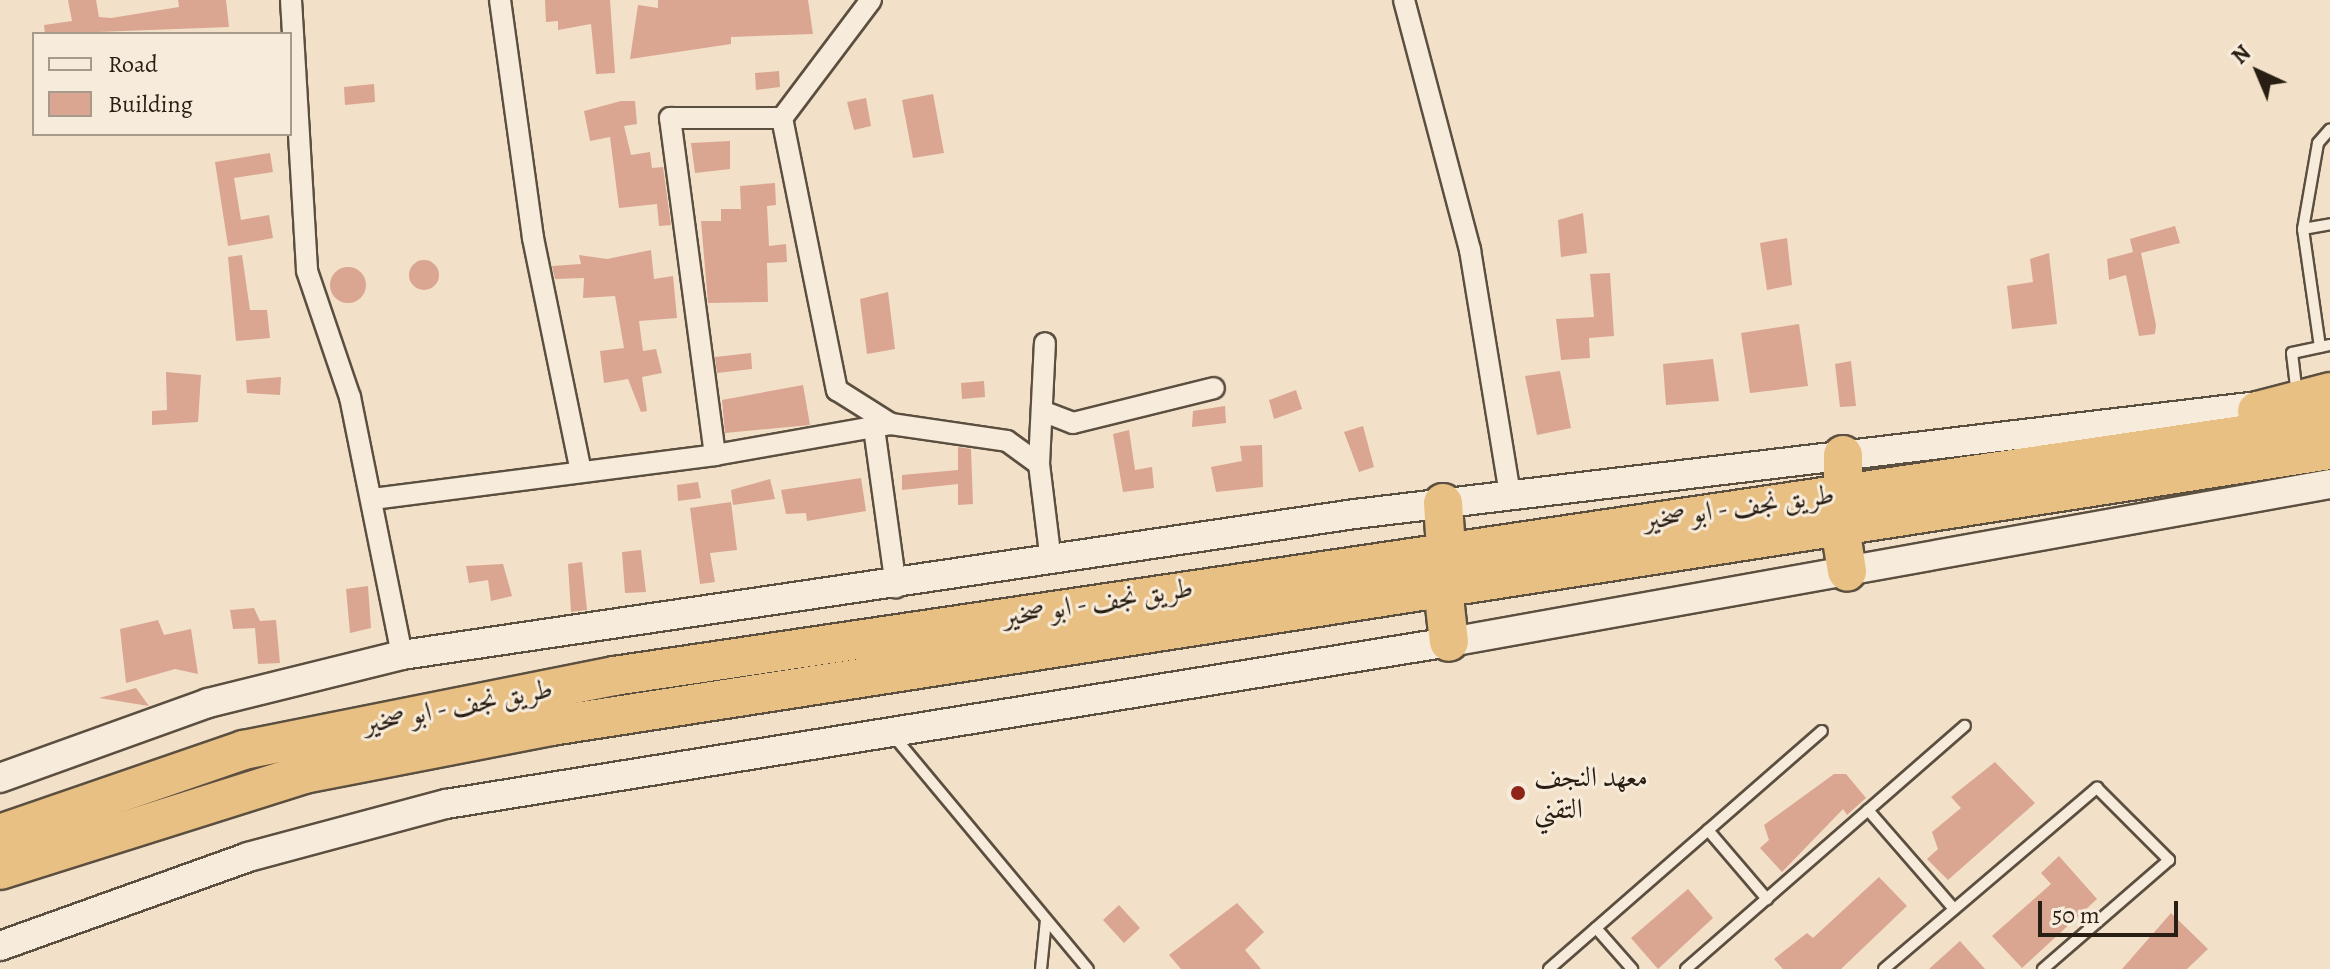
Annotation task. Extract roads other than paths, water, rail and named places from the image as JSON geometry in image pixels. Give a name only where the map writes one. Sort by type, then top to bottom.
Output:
[{"type":"highway","points":[[2210,439],[2240,418],[2314,396]]},
{"type":"highway","name":"طريق نجف - ابو صخير","points":[[0,834],[244,750],[429,710],[1446,550],[2330,422]]},
{"type":"highway","name":"طريق نجف - ابو صخير","points":[[0,870],[116,829],[377,759],[1443,588],[1842,491],[2175,474],[2330,450]]},
{"type":"highway","points":[[2175,474],[2253,483],[2330,476]]},
{"type":"highway","points":[[1842,491],[1847,571]]},
{"type":"highway","points":[[1443,503],[1446,550]]},
{"type":"highway","points":[[1443,588],[1449,642]]},
{"type":"highway","points":[[429,710],[417,730],[430,750]]},
{"type":"highway","points":[[374,721],[391,739],[377,759]]},
{"type":"main road","points":[[0,778],[208,703],[402,655],[896,587],[1510,495],[1842,491],[2314,396]]},
{"type":"main road","points":[[0,946],[349,827],[886,728],[1449,642],[2330,484]]},
{"type":"street","points":[[291,0],[307,271],[350,397],[402,655]]},
{"type":"street","points":[[500,0],[533,238],[581,471]]},
{"type":"street","points":[[871,0],[782,118],[837,390],[882,426],[896,587]]},
{"type":"street","points":[[1404,0],[1470,250],[1510,495]]},
{"type":"street","points":[[715,455],[670,118],[782,118]]},
{"type":"street","points":[[1045,343],[1039,464],[1051,562]]},
{"type":"street","points":[[1042,411],[1073,423],[1214,388]]},
{"type":"street","points":[[373,499],[715,455],[882,426],[1007,441],[1039,464]]},
{"type":"lane","points":[[2314,396],[2292,353],[2325,346],[2303,229],[2318,143],[2330,129]]},
{"type":"lane","points":[[2314,179],[2330,157]]},
{"type":"lane","points":[[2303,229],[2330,224]]},
{"type":"lane","points":[[1686,969],[1965,726]]},
{"type":"lane","points":[[886,728],[1088,969]]},
{"type":"lane","points":[[1549,969],[1822,731]]},
{"type":"lane","points":[[1884,969],[2097,788],[2169,860],[2043,969]]},
{"type":"lane","points":[[1868,810],[1954,909]]},
{"type":"lane","points":[[1708,830],[1767,899]]},
{"type":"lane","points":[[1041,969],[1046,920]]},
{"type":"lane","points":[[1596,928],[1632,969]]},
{"type":"place","name":"معهد النجف التقني","points":[[1518,793]]}]
